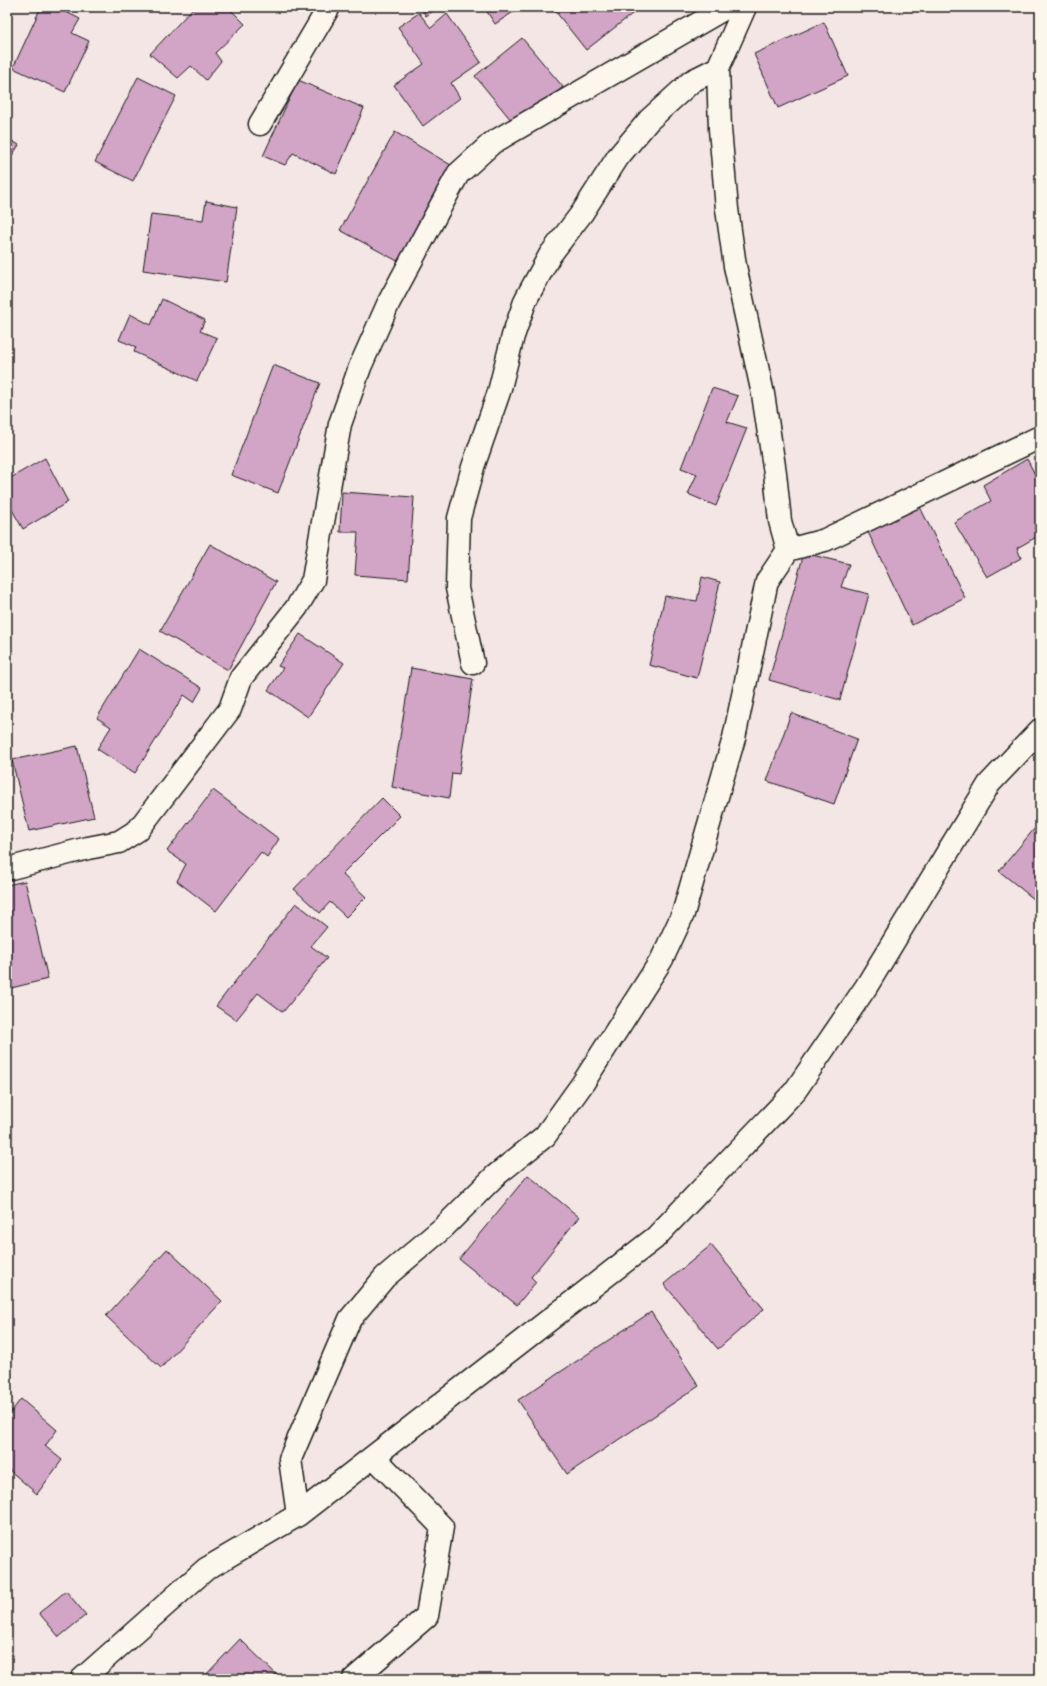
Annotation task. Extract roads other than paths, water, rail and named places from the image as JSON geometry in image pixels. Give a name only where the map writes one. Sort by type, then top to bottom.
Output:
[{"type":"street","points":[[260,124],[329,7]]},
{"type":"street","points":[[7,869],[88,848],[119,842],[138,830],[230,709],[241,678],[297,607],[313,580],[340,424],[360,367],[388,302],[458,174],[492,142],[727,7]]},
{"type":"street","points":[[745,7],[718,68],[720,129],[726,209],[735,266],[763,394],[775,473],[780,521],[788,550]]},
{"type":"street","points":[[473,663],[457,588],[459,518],[472,467],[499,392],[513,336],[526,299],[550,255],[582,213],[618,157],[649,120],[692,81],[718,68]]},
{"type":"street","points":[[298,1515],[290,1459],[350,1319],[385,1277],[444,1227],[495,1176],[544,1136],[583,1083],[662,959],[683,914],[734,738],[767,581],[788,550],[825,540],[1040,437]]},
{"type":"street","points":[[82,1679],[206,1568],[298,1515],[655,1238],[795,1091],[866,987],[989,784],[1040,730]]},
{"type":"street","points":[[354,1679],[427,1616],[442,1527],[374,1457]]}]
